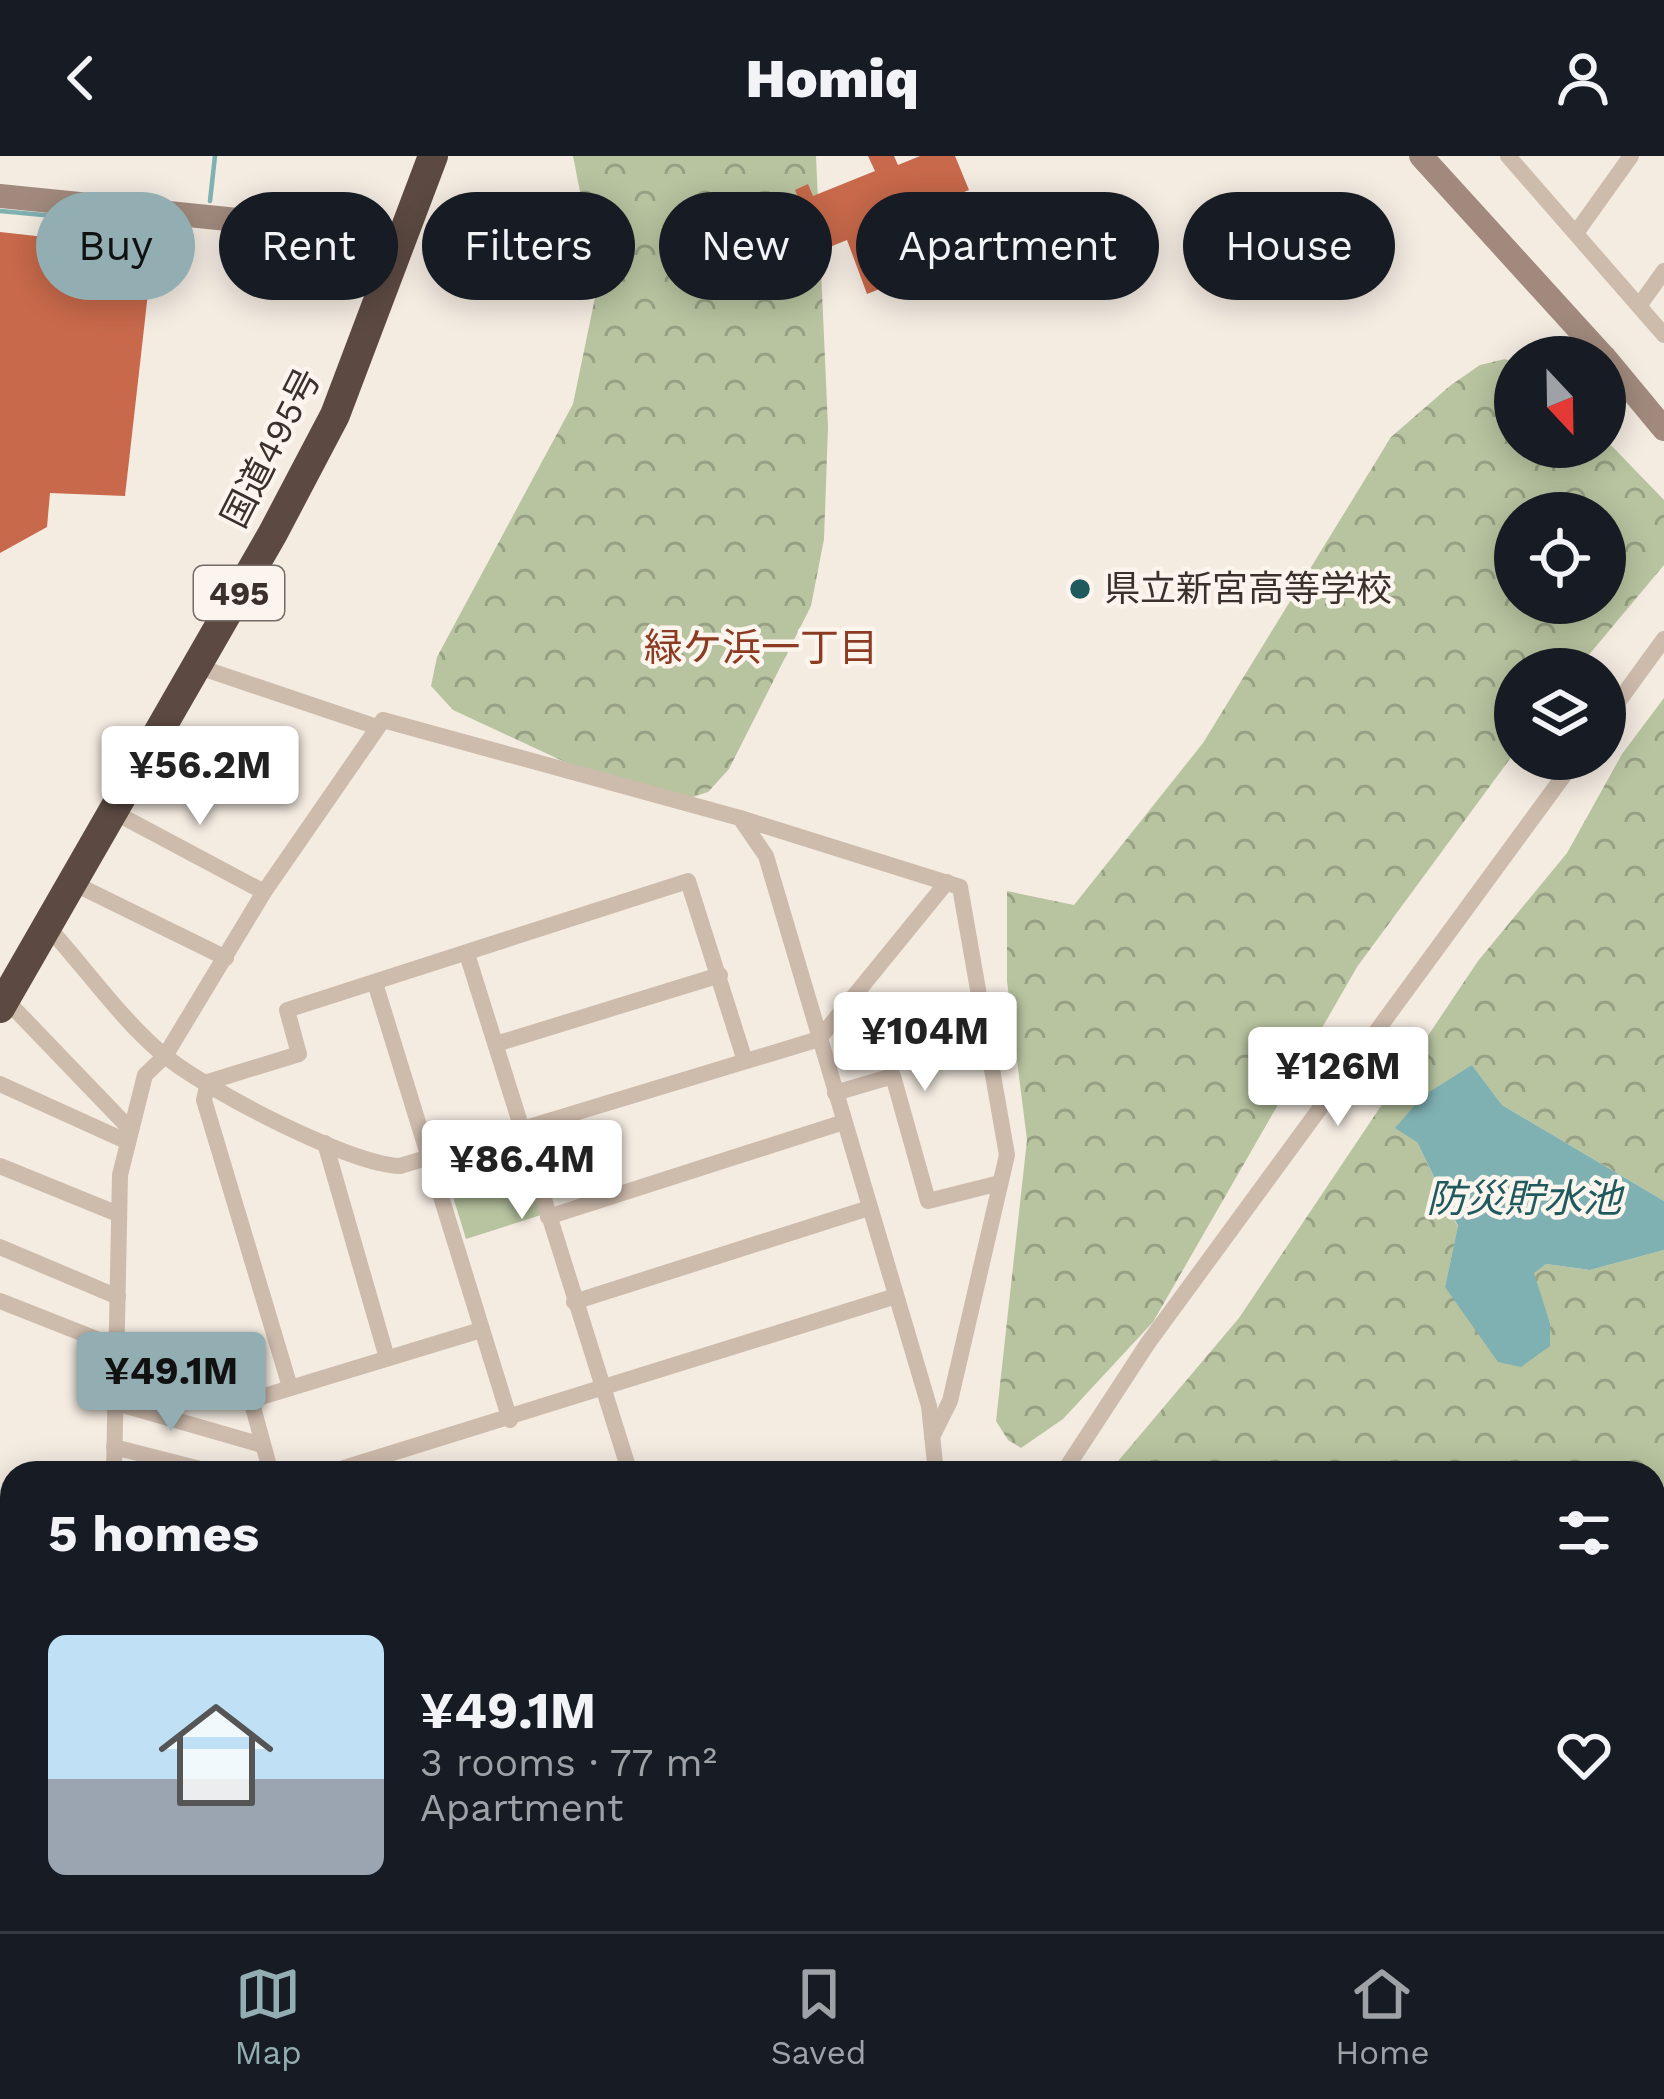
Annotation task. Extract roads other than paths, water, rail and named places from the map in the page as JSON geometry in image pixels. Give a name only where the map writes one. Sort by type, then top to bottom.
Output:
[{"type":"highway","name":"国道495号","points":[[2,1004],[335,415],[433,156]]},
{"type":"street","points":[[1421,156],[1586,336]]},
{"type":"street","points":[[1576,233],[1631,156]]},
{"type":"street","points":[[1513,158],[1664,335]]},
{"type":"street","points":[[0,196],[405,237]]},
{"type":"street","points":[[1639,306],[1664,272]]},
{"type":"street","points":[[1626,383],[1664,429]]},
{"type":"street","points":[[1626,691],[1664,639]]},
{"type":"street","points":[[196,666],[377,728]]},
{"type":"street","points":[[114,1461],[118,1214],[130,1136],[146,1075],[165,1056],[264,892],[382,720],[740,818],[960,886],[1007,1155],[950,1401],[932,1438]]},
{"type":"street","points":[[1071,1461],[1148,1343],[1561,780]]},
{"type":"street","points":[[112,811],[264,892]]},
{"type":"street","points":[[740,818],[766,856],[929,1406],[935,1461]]},
{"type":"street","points":[[208,1082],[299,1054],[287,1010],[688,881],[745,1061]]},
{"type":"street","points":[[71,882],[226,958]]},
{"type":"street","points":[[46,925],[165,1056],[374,1165],[431,1159],[819,1039],[946,882]]},
{"type":"street","points":[[467,954],[626,1461]]},
{"type":"street","points":[[496,1044],[720,975]]},
{"type":"street","points":[[375,983],[510,1420]]},
{"type":"street","points":[[2,1004],[130,1136]]},
{"type":"street","points":[[835,1093],[893,1076],[928,1201],[1000,1183]]},
{"type":"street","points":[[208,1082],[204,1100],[290,1387]]},
{"type":"street","points":[[0,1084],[130,1136]]},
{"type":"street","points":[[548,1217],[844,1122]]},
{"type":"street","points":[[325,1143],[386,1358]]},
{"type":"street","points":[[0,1166],[118,1214]]},
{"type":"street","points":[[574,1302],[869,1208]]},
{"type":"street","points":[[0,1247],[118,1297]]},
{"type":"street","points":[[369,1461],[896,1296]]},
{"type":"street","points":[[0,1301],[251,1400],[481,1330]]},
{"type":"street","points":[[251,1400],[267,1461]]},
{"type":"street","points":[[116,1403],[262,1445]]},
{"type":"street","points":[[114,1447],[169,1461]]},
{"type":"water","name":"防災貯水池","points":[[1472,1065],[1502,1105],[1664,1201],[1664,1250],[1590,1270],[1546,1264],[1534,1273],[1550,1323],[1550,1346],[1521,1367],[1498,1362],[1445,1287],[1458,1226],[1417,1142],[1395,1128],[1423,1096]]},
{"type":"waterway","points":[[210,201],[215,156]]},
{"type":"waterway","points":[[0,211],[36,214]]},
{"type":"place","name":"県立新宮高等学校","points":[[1080,589]]},
{"type":"district","name":"緑ケ浜一丁目","points":[[761,647]]}]
